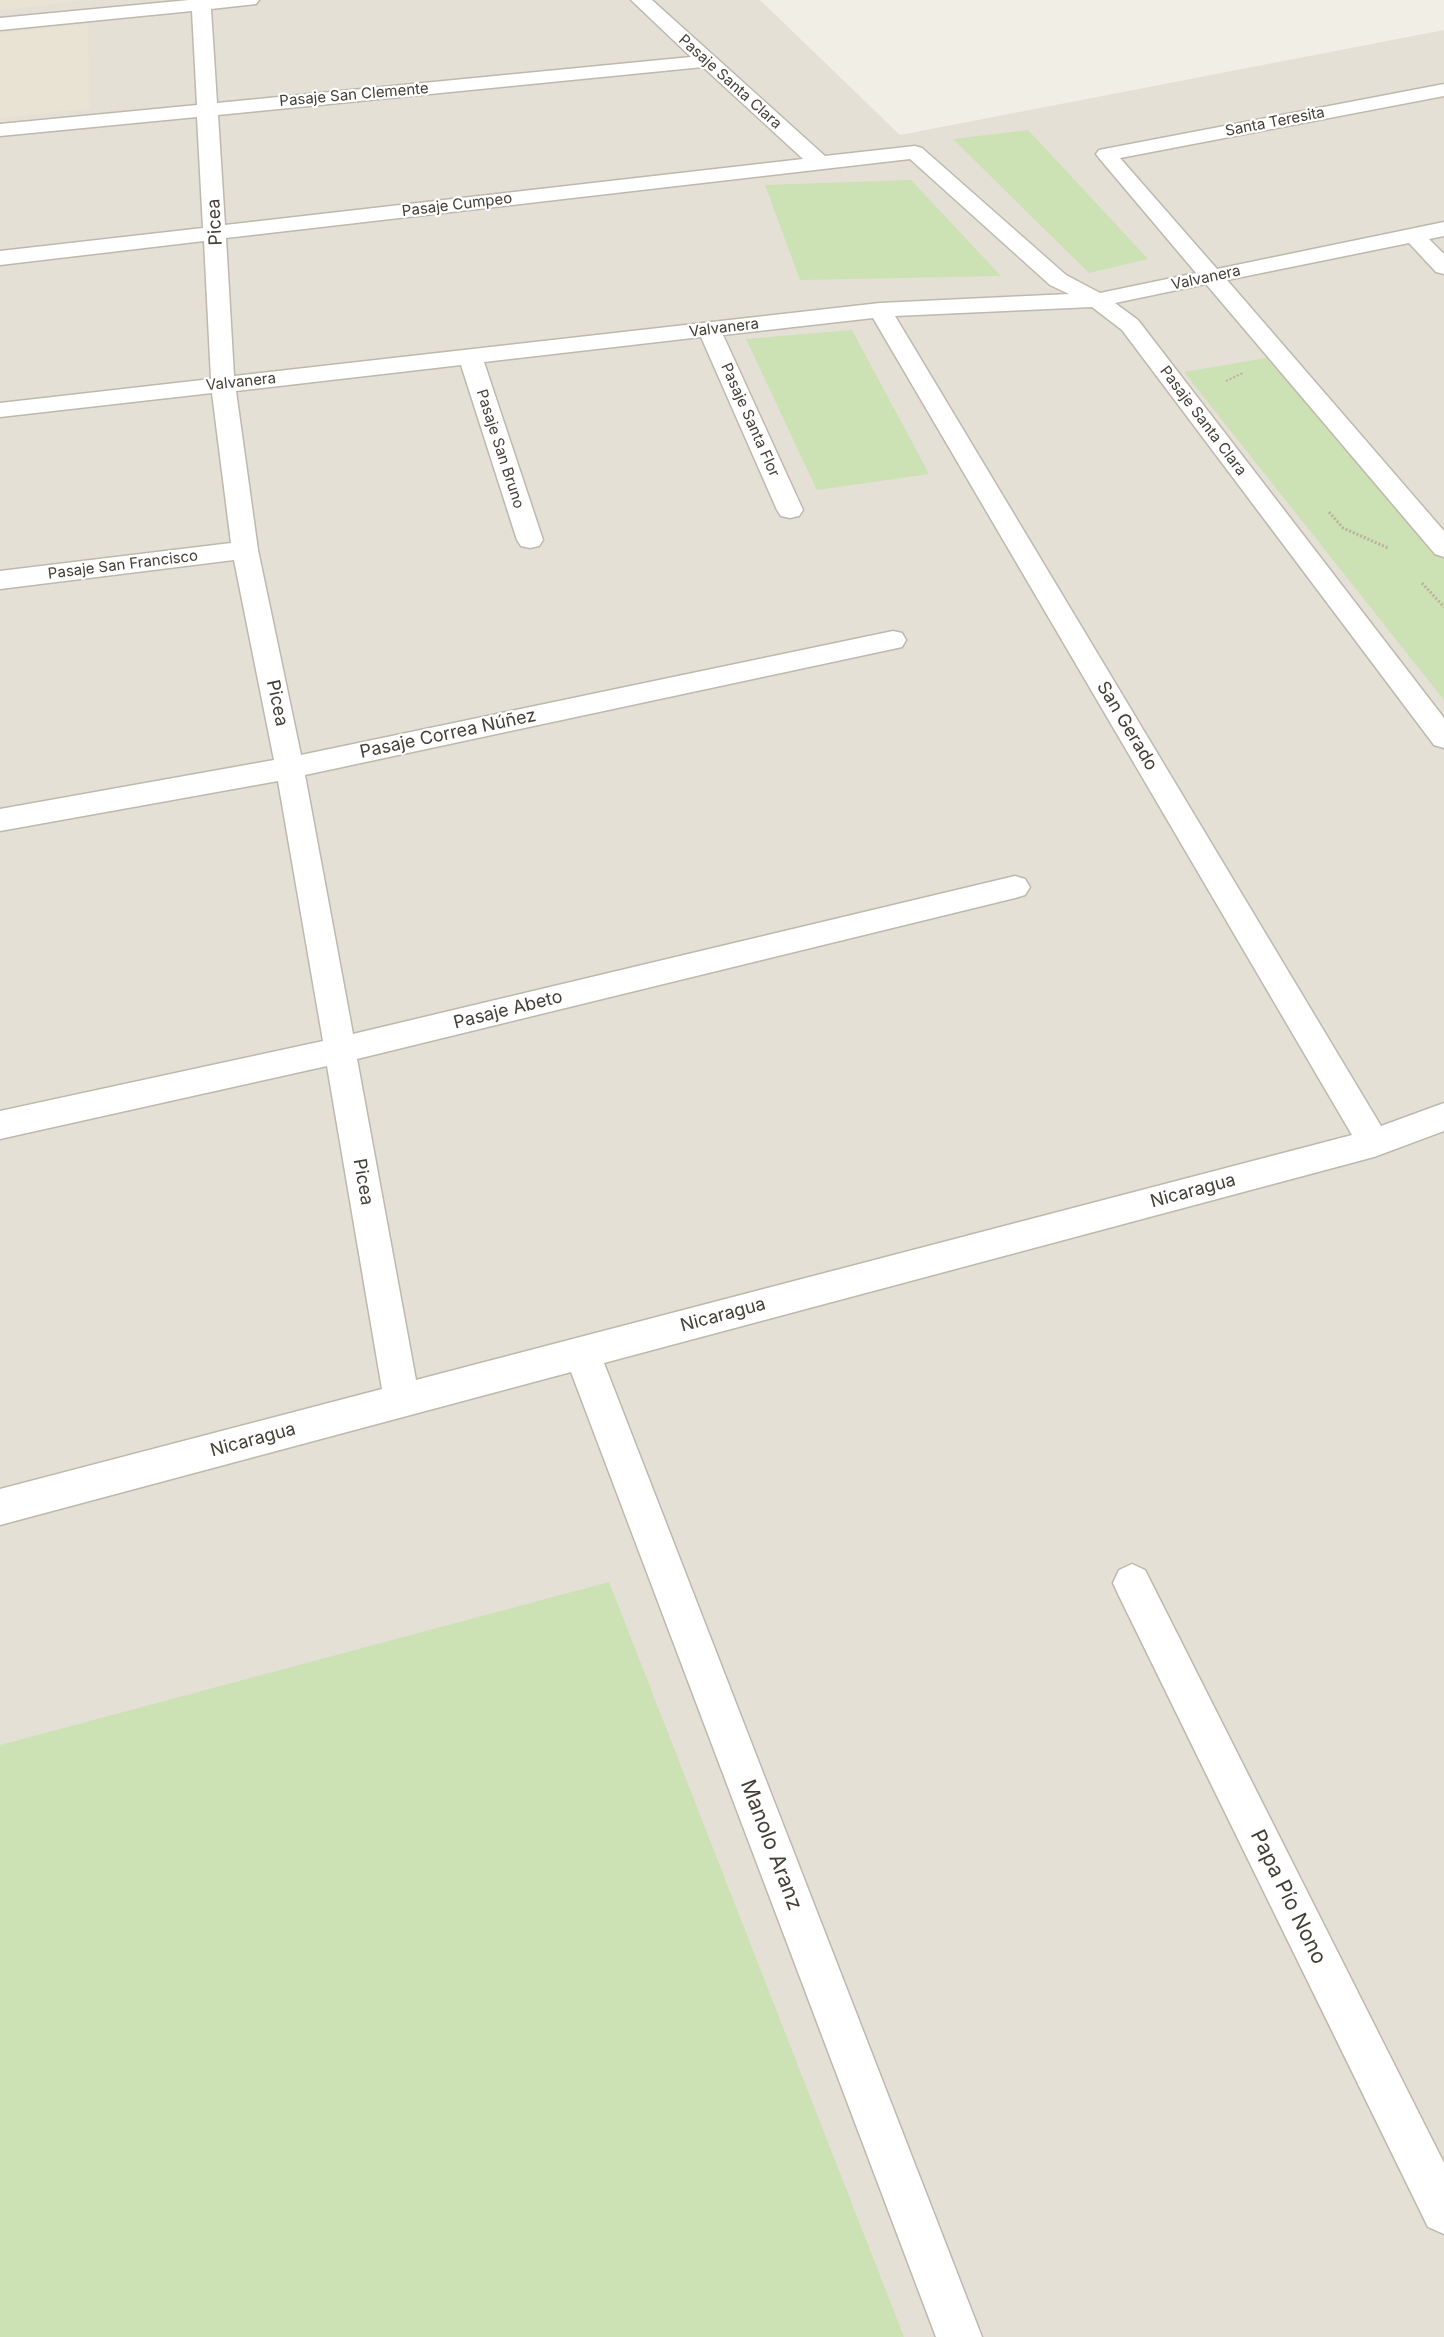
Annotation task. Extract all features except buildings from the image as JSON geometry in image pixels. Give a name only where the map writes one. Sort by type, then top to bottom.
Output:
[{"type":"street","points":[[0,24],[201,2],[249,0]]},
{"type":"street","name":"Pasaje Santa Clara","points":[[641,0],[820,164]]},
{"type":"street","name":"Picea","points":[[201,2],[224,383],[245,550],[290,768],[402,1401]]},
{"type":"street","name":"Pasaje San Clemente","points":[[0,130],[707,62]]},
{"type":"street","name":"Santa Teresita","points":[[1210,277],[1106,154],[1444,90]]},
{"type":"street","name":"Pasaje Santa Clara","points":[[915,152],[1058,280],[1097,300],[1130,325],[1444,738]]},
{"type":"street","name":"Pasaje Cumpeo","points":[[0,258],[915,152]]},
{"type":"street","name":"Valvanera","points":[[0,410],[880,310],[1097,300],[1444,228]]},
{"type":"street","points":[[1414,235],[1444,267]]},
{"type":"street","points":[[1210,277],[1444,548]]},
{"type":"street","name":"San Gerado","points":[[880,310],[1374,1143]]},
{"type":"street","name":"Pasaje Santa Flor","points":[[709,330],[790,510]]},
{"type":"street","name":"Pasaje San Bruno","points":[[471,358],[530,540]]},
{"type":"street","name":"Pasaje San Francisco","points":[[0,580],[245,550]]},
{"type":"street","name":"Pasaje Correa Núñez","points":[[0,820],[290,768],[893,640]]},
{"type":"street","name":"Pasaje Abeto","points":[[0,1125],[340,1050],[1015,887]]},
{"type":"street","name":"Nicaragua","points":[[0,1507],[1374,1143],[1444,1117]]},
{"type":"street","name":"Manolo Aranz","points":[[582,1353],[959,2337]]},
{"type":"street","name":"Papa Pío Nono","points":[[1132,1583],[1444,2211]]},
{"type":"path","points":[[1219,384],[1244,373],[1244,362],[1269,346]]},
{"type":"path","points":[[1327,510],[1342,528],[1390,549]]},
{"type":"path","points":[[1421,582],[1444,607]]},
{"type":"shaded area","points":[[0,0],[760,0],[900,135],[1444,30],[1444,2337],[0,2337]]},
{"type":"shaded area","points":[[0,0],[87,0],[0,10]]},
{"type":"shaded area","points":[[88,24],[90,108],[0,118],[0,33]]},
{"type":"green space","points":[[1028,130],[1148,259],[1089,273],[953,139]]},
{"type":"green space","points":[[911,180],[1001,276],[800,280],[765,185]]},
{"type":"green space","points":[[852,330],[929,474],[817,490],[746,339]]},
{"type":"green space","points":[[1266,358],[1444,558],[1444,700],[1184,372]]},
{"type":"green space","points":[[609,1582],[904,2337],[0,2337],[0,1745]]}]
